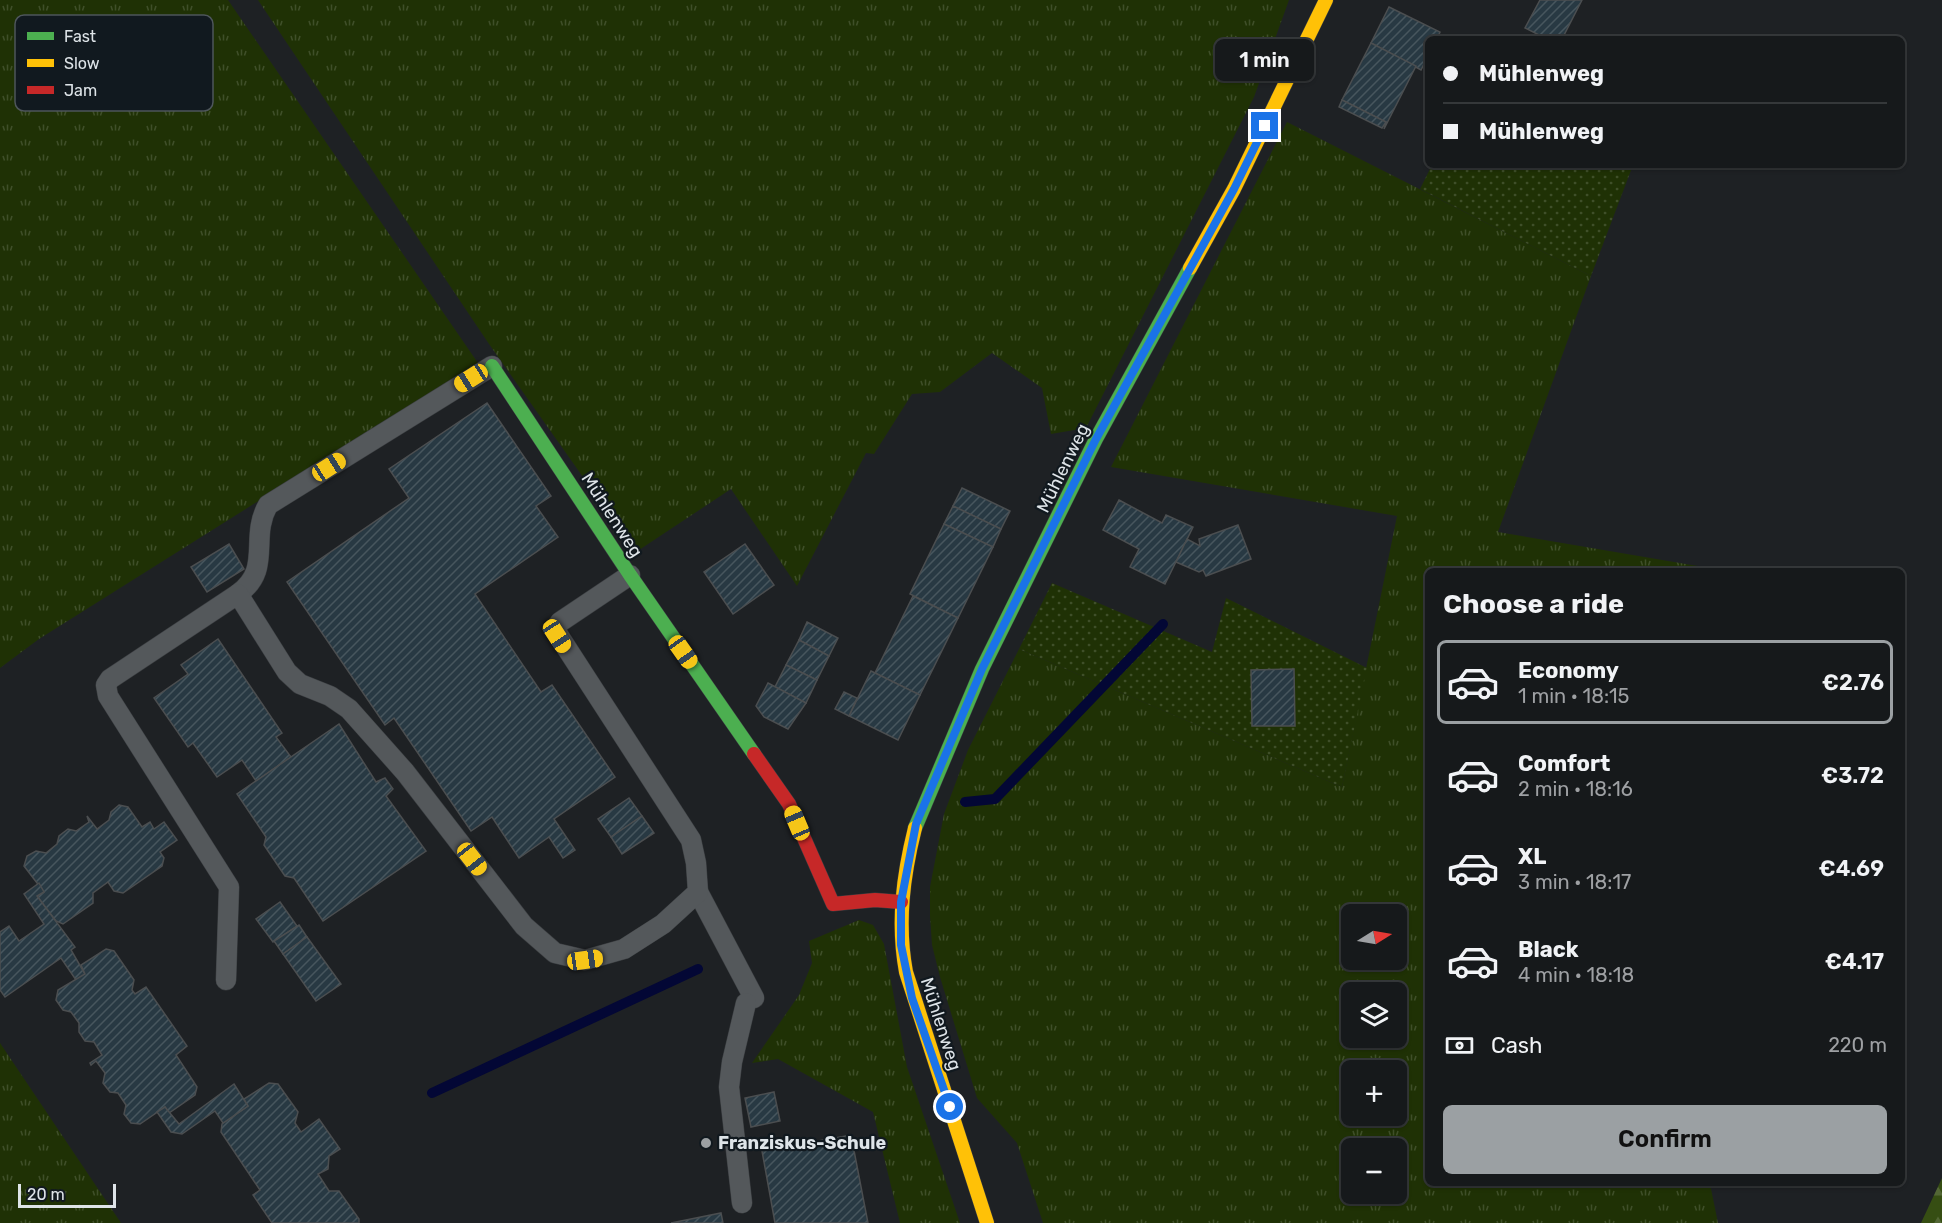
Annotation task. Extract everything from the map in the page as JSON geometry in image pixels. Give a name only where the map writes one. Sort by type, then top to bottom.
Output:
[{"type":"street","name":"Mühlenweg","points":[[987,1223],[912,998],[901,945],[901,902],[916,824],[982,669],[1096,439],[1234,189],[1326,0]]},
{"type":"street","name":"Mühlenweg","points":[[492,366],[630,575],[789,804],[833,904],[875,900],[901,902]]},
{"type":"lane","points":[[226,980],[229,887],[106,689],[110,679],[250,585],[257,574],[261,523],[268,505],[492,366]]},
{"type":"lane","points":[[630,575],[560,622],[555,630],[691,840],[695,852],[698,892],[750,1001],[732,1062],[729,1087],[742,1203]]},
{"type":"lane","points":[[238,594],[292,677],[300,684],[330,696],[349,709],[405,772],[524,927],[555,953],[585,960],[624,949],[652,932],[698,892]]},
{"type":"green space","points":[[0,0],[228,0],[478,363],[39,639],[0,668]]},
{"type":"green space","points":[[258,0],[1289,0],[1254,97],[1086,428],[1051,434],[1042,388],[992,353],[940,392],[912,394],[874,454],[866,453],[797,586],[731,489],[636,552],[489,344]]},
{"type":"green space","points":[[1287,122],[1591,276],[1498,532],[1709,568],[1425,568],[1425,1186],[1710,1186],[1718,1223],[1043,1223],[1017,1143],[977,1098],[940,977],[932,945],[930,916],[930,887],[944,814],[968,750],[1019,649],[1342,787],[1397,516],[1111,467]]},
{"type":"green space","points":[[1430,168],[1632,168],[1591,276],[1420,189]]},
{"type":"green space","points":[[1052,583],[1212,652],[1226,598],[1367,668],[1342,787],[1019,649]]},
{"type":"green space","points":[[859,920],[873,925],[884,944],[907,1067],[960,1223],[900,1223],[873,1112],[778,1059],[752,1063],[799,995],[812,963],[809,941]]},
{"type":"green space","points":[[0,1043],[121,1223],[0,1223]]},
{"type":"green space","points":[[1942,1178],[1942,1223],[1921,1223]]},
{"type":"building","points":[[1540,0],[1582,0],[1564,36],[1541,36],[1525,28]]},
{"type":"building","points":[[1389,7],[1440,32],[1438,36],[1425,36],[1425,62],[1421,70],[1371,43]]},
{"type":"building","points":[[1371,43],[1416,66],[1384,129],[1386,122],[1342,100]]},
{"type":"building","points":[[1342,100],[1386,122],[1382,128],[1339,107]]},
{"type":"building","points":[[487,403],[551,496],[536,506],[558,537],[475,594],[541,692],[552,685],[615,777],[554,819],[575,850],[563,858],[549,837],[519,858],[492,817],[471,831],[394,718],[385,725],[287,582],[409,498],[389,469]]},
{"type":"building","points":[[962,488],[1010,511],[1001,529],[953,506]]},
{"type":"building","points":[[1119,500],[1162,523],[1166,515],[1193,527],[1165,584],[1130,567],[1139,549],[1103,530]]},
{"type":"building","points":[[953,506],[1001,529],[993,547],[944,524]]},
{"type":"building","points":[[944,524],[993,547],[958,618],[910,594]]},
{"type":"building","points":[[1238,525],[1251,559],[1206,576],[1203,570],[1199,572],[1176,562],[1187,539],[1200,546],[1199,539]]},
{"type":"building","points":[[229,544],[244,569],[207,592],[191,567]]},
{"type":"building","points":[[745,544],[774,585],[733,614],[704,572]]},
{"type":"building","points":[[913,596],[958,618],[920,695],[875,673]]},
{"type":"building","points":[[807,622],[838,638],[829,656],[799,640]]},
{"type":"building","points":[[218,639],[282,733],[276,737],[291,757],[256,781],[242,760],[217,777],[193,743],[188,747],[154,698],[188,674],[181,665]]},
{"type":"building","points":[[799,640],[829,656],[817,680],[786,665]]},
{"type":"building","points":[[786,665],[817,680],[806,703],[775,687]]},
{"type":"building","points":[[1294,669],[1295,726],[1252,726],[1251,670]]},
{"type":"building","points":[[871,671],[920,695],[898,740],[849,716]]},
{"type":"building","points":[[768,683],[806,703],[788,729],[764,717],[756,706]]},
{"type":"building","points":[[844,692],[857,698],[849,716],[835,709]]},
{"type":"building","points":[[339,724],[376,782],[385,778],[393,789],[386,796],[426,851],[323,921],[294,878],[285,876],[264,845],[266,837],[237,794]]},
{"type":"building","points":[[629,798],[642,816],[611,837],[598,819]]},
{"type":"building","points":[[119,805],[128,807],[142,827],[150,822],[154,829],[164,822],[177,840],[160,852],[164,858],[162,866],[123,893],[114,891],[108,882],[93,893],[93,903],[63,924],[56,921],[37,896],[44,892],[24,866],[27,856],[36,851],[46,853],[57,844],[59,836],[68,829],[76,831],[89,822],[87,816],[97,829],[109,820],[111,812]]},
{"type":"building","points":[[642,816],[654,833],[622,854],[611,837]]},
{"type":"building","points":[[39,883],[44,892],[37,896],[75,947],[71,950],[85,974],[76,980],[61,958],[5,997],[0,990],[0,932],[9,926],[19,941],[44,924],[24,894]]},
{"type":"building","points":[[280,902],[297,926],[273,942],[256,919]]},
{"type":"building","points":[[299,925],[307,937],[283,954],[274,941]]},
{"type":"building","points":[[307,937],[341,984],[316,1001],[283,954]]},
{"type":"building","points":[[106,949],[114,951],[134,980],[132,990],[135,994],[146,987],[187,1046],[176,1055],[197,1087],[195,1095],[169,1113],[165,1107],[140,1124],[131,1123],[124,1114],[126,1105],[118,1093],[110,1092],[103,1083],[105,1073],[96,1061],[91,1065],[90,1063],[102,1055],[94,1042],[85,1041],[79,1032],[79,1023],[71,1012],[63,1010],[56,1000],[58,990],[85,974],[81,965]]},
{"type":"building","points":[[269,1083],[278,1084],[298,1112],[295,1123],[301,1132],[319,1119],[340,1149],[329,1156],[328,1169],[318,1174],[329,1191],[339,1191],[359,1219],[359,1223],[272,1223],[253,1195],[260,1190],[221,1132],[222,1124],[248,1106],[244,1099]]},
{"type":"building","points":[[234,1084],[248,1106],[223,1123],[215,1111],[182,1134],[171,1132],[157,1112],[165,1107],[179,1124]]},
{"type":"building","points":[[774,1092],[780,1121],[751,1127],[745,1098]]},
{"type":"building","points":[[851,1135],[868,1223],[775,1223],[762,1151]]},
{"type":"building","points":[[721,1213],[723,1223],[671,1223]]},
{"type":"waterway","points":[[965,802],[995,799],[1163,624]]},
{"type":"waterway","points":[[432,1093],[698,969]]},
{"type":"traffic: fast","points":[[915,828],[982,669],[1096,439],[1190,268]]},
{"type":"traffic: fast","points":[[492,366],[630,575],[754,754]]},
{"type":"traffic: slow","points":[[1190,268],[1234,189],[1326,0]]},
{"type":"traffic: slow","points":[[915,828],[907,864],[903,900],[902,936],[906,972],[987,1223]]},
{"type":"traffic: jam","points":[[754,754],[789,804],[833,904],[875,900],[901,902]]},
{"type":"place","name":"Franziskus-Schule","points":[[706,1143]]},
{"type":"route","points":[[950,1107],[912,998],[901,945],[901,902],[916,824],[982,669],[1096,439],[1234,189],[1265,126]]}]
